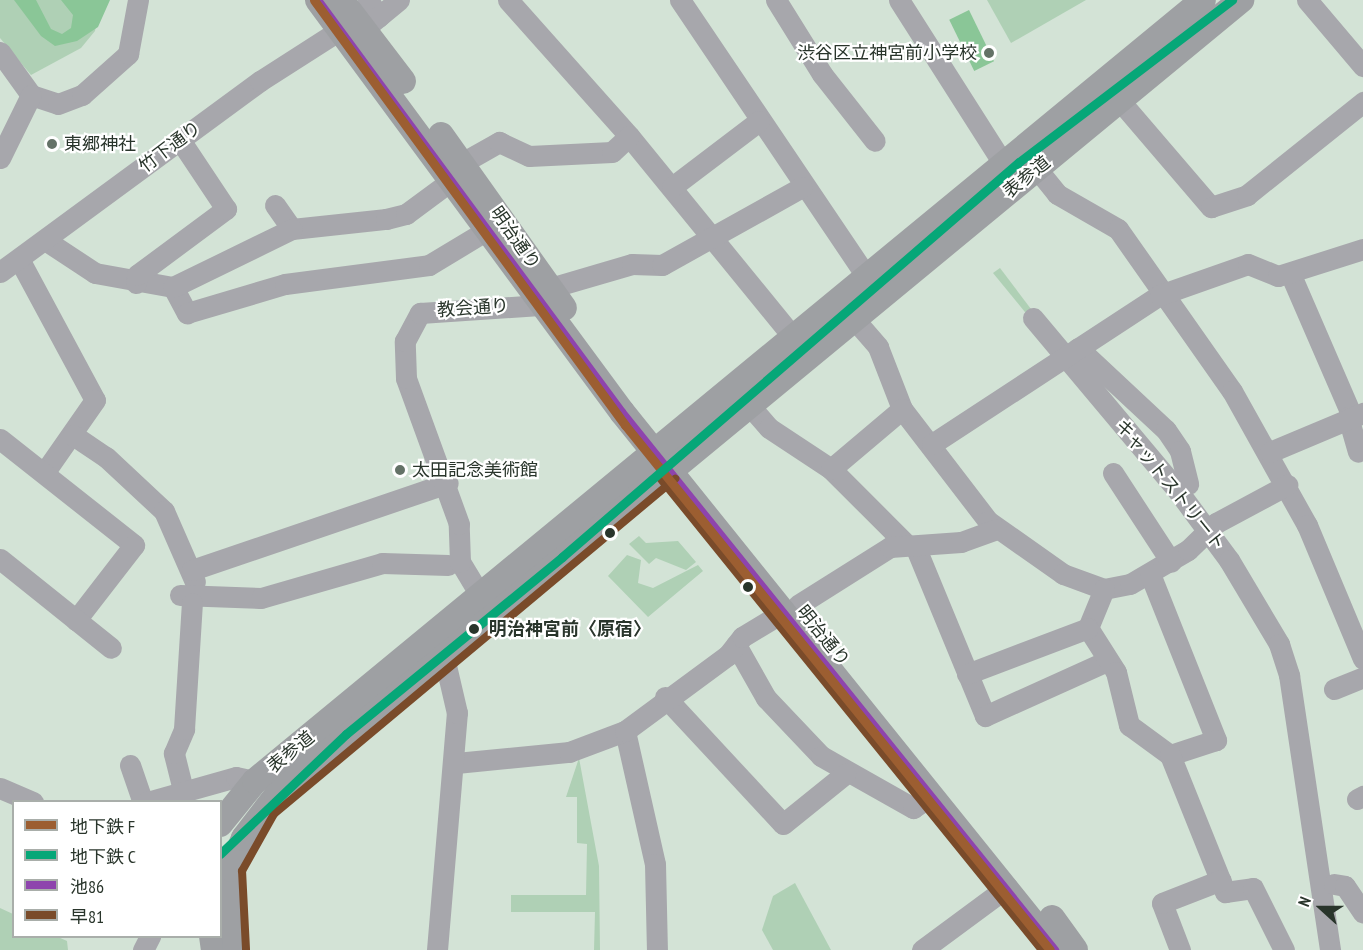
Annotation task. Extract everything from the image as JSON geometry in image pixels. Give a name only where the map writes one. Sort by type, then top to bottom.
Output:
[{"type":"main road","name":"明治通り","points":[[318,0],[364,18]]},
{"type":"main road","name":"明治通り","points":[[341,0],[364,18],[457,172],[488,230],[545,297]]},
{"type":"main road","name":"表参道","points":[[236,950],[226,898],[234,856],[266,807],[444,657],[667,457],[792,336],[1203,0]]},
{"type":"main road","name":"表参道","points":[[222,822],[255,781],[480,595],[667,457],[749,405],[1241,0]]},
{"type":"main road","name":"明治通り","points":[[457,172],[545,297],[667,457],[790,609],[1075,950]]},
{"type":"main road","name":"明治通り","points":[[790,609],[931,796],[1007,887],[1055,950]]},
{"type":"street","points":[[0,52],[31,95],[58,104],[82,95],[128,54],[138,0]]},
{"type":"street","name":"竹下通り","points":[[0,272],[180,140],[364,18],[399,0]]},
{"type":"street","points":[[508,0],[629,136],[792,336]]},
{"type":"street","points":[[680,0],[802,187],[866,276]]},
{"type":"street","points":[[776,0],[822,74],[875,141]]},
{"type":"street","points":[[899,0],[1004,165]]},
{"type":"street","points":[[1307,0],[1363,66]]},
{"type":"street","points":[[0,158],[31,95]]},
{"type":"street","points":[[1120,101],[1211,207],[1247,195],[1363,102]]},
{"type":"street","points":[[672,187],[759,121]]},
{"type":"street","points":[[45,240],[85,269],[136,283],[173,287],[292,229],[406,214],[457,172],[500,142],[529,156],[612,152],[629,136]]},
{"type":"street","points":[[136,283],[137,275],[226,209],[180,140]]},
{"type":"street","points":[[1037,170],[1057,194],[1118,229],[1160,295],[1232,391],[1270,452],[1287,486],[1363,659]]},
{"type":"street","points":[[545,297],[626,265],[662,265],[802,187]]},
{"type":"street","points":[[275,205],[292,229]]},
{"type":"street","points":[[173,287],[187,313],[285,284],[429,265],[488,230]]},
{"type":"street","points":[[932,444],[1160,295],[1248,264],[1278,276],[1363,249]]},
{"type":"street","points":[[19,259],[95,400],[73,435],[44,473]]},
{"type":"street","points":[[1290,273],[1354,415],[1358,452]]},
{"type":"street","name":"教会通り","points":[[480,595],[460,562],[459,524],[448,483],[406,378],[405,341],[420,313],[545,297]]},
{"type":"street","name":"キャットストリート","points":[[1033,318],[1072,352],[1208,532],[1271,630],[1287,667],[1330,950]]},
{"type":"street","points":[[854,319],[878,347],[902,409],[932,444],[996,529],[1013,535],[1054,570],[1104,589],[1150,574],[1171,562],[1208,532],[1287,486]]},
{"type":"street","points":[[1072,352],[1170,435],[1188,484]]},
{"type":"street","points":[[749,405],[770,428],[831,469],[911,545],[985,716],[1107,661]]},
{"type":"street","points":[[831,469],[902,409]]},
{"type":"street","points":[[1270,452],[1354,415]]},
{"type":"street","points":[[73,435],[106,457],[164,511],[192,570],[184,729],[174,753],[183,790]]},
{"type":"street","points":[[0,439],[134,545],[76,621]]},
{"type":"street","points":[[1113,473],[1171,562]]},
{"type":"street","points":[[192,570],[448,483]]},
{"type":"street","points":[[456,763],[559,753],[625,731],[665,697],[736,645],[877,552],[911,545],[961,542],[996,529]]},
{"type":"street","points":[[0,560],[111,648]]},
{"type":"street","points":[[190,598],[261,598],[382,563],[448,565]]},
{"type":"street","points":[[1150,574],[1216,740],[1170,755]]},
{"type":"street","points":[[968,674],[1088,628],[1104,589]]},
{"type":"street","points":[[1088,628],[1107,661],[1129,725],[1170,755],[1225,892],[1253,888],[1284,950]]},
{"type":"street","points":[[736,645],[788,723],[845,774],[913,808],[931,796]]},
{"type":"street","points":[[437,950],[446,816],[456,763],[458,713],[444,657]]},
{"type":"street","points":[[1334,689],[1363,677]]},
{"type":"street","points":[[665,697],[783,824],[845,774]]},
{"type":"street","points":[[625,731],[656,864],[657,950]]},
{"type":"street","points":[[130,765],[145,800]]},
{"type":"street","points":[[148,800],[236,777],[255,781]]},
{"type":"street","points":[[0,788],[30,800]]},
{"type":"street","points":[[1179,950],[1162,903],[1221,880]]},
{"type":"street","points":[[1334,884],[1345,886],[1363,913]]},
{"type":"street","points":[[922,950],[1007,887]]},
{"type":"shaded area","points":[[0,0],[101,0],[95,31],[81,48],[31,75],[0,38]]},
{"type":"shaded area","points":[[14,0],[36,0],[51,29],[62,34],[71,28],[73,15],[61,0],[110,0],[98,27],[77,41],[55,46],[41,36]]},
{"type":"shaded area","points":[[987,0],[1086,0],[1011,43]]},
{"type":"shaded area","points":[[969,10],[994,61],[974,71],[949,20]]},
{"type":"shaded area","points":[[1000,268],[1034,313],[1029,317],[993,273]]},
{"type":"shaded area","points":[[639,536],[646,543],[678,541],[696,562],[686,570],[656,558],[649,564],[629,544]]},
{"type":"shaded area","points":[[627,555],[641,560],[638,583],[653,588],[698,565],[703,571],[648,617],[608,576]]},
{"type":"shaded area","points":[[579,758],[599,866],[600,950],[594,950],[595,912],[511,912],[511,895],[586,895],[587,844],[577,843],[577,797],[566,797]]},
{"type":"shaded area","points":[[795,883],[831,950],[773,950],[762,930],[773,896]]},
{"type":"shaded area","points":[[0,908],[12,914],[12,938],[60,938],[67,941],[68,950],[0,950]]},
{"type":"metro line","name":"F","points":[[314,0],[625,425],[1050,950]]},
{"type":"metro line","name":"C","points":[[222,852],[346,734],[562,557],[1019,162],[1232,0]]},
{"type":"transit line","name":"池86","points":[[318,0],[622,412],[1055,950]]},
{"type":"transit line","name":"早81","points":[[660,478],[1042,950]]},
{"type":"transit line","name":"早81","points":[[246,949],[242,871],[274,814],[675,479]]},
{"type":"place","name":"渋谷区立神宮前小学校","points":[[989,53]]},
{"type":"place","name":"東郷神社","points":[[52,144]]},
{"type":"place","name":"太田記念美術館","points":[[400,470]]},
{"type":"place","name":"明治神宮前〈原宿〉","points":[[474,629]]}]
